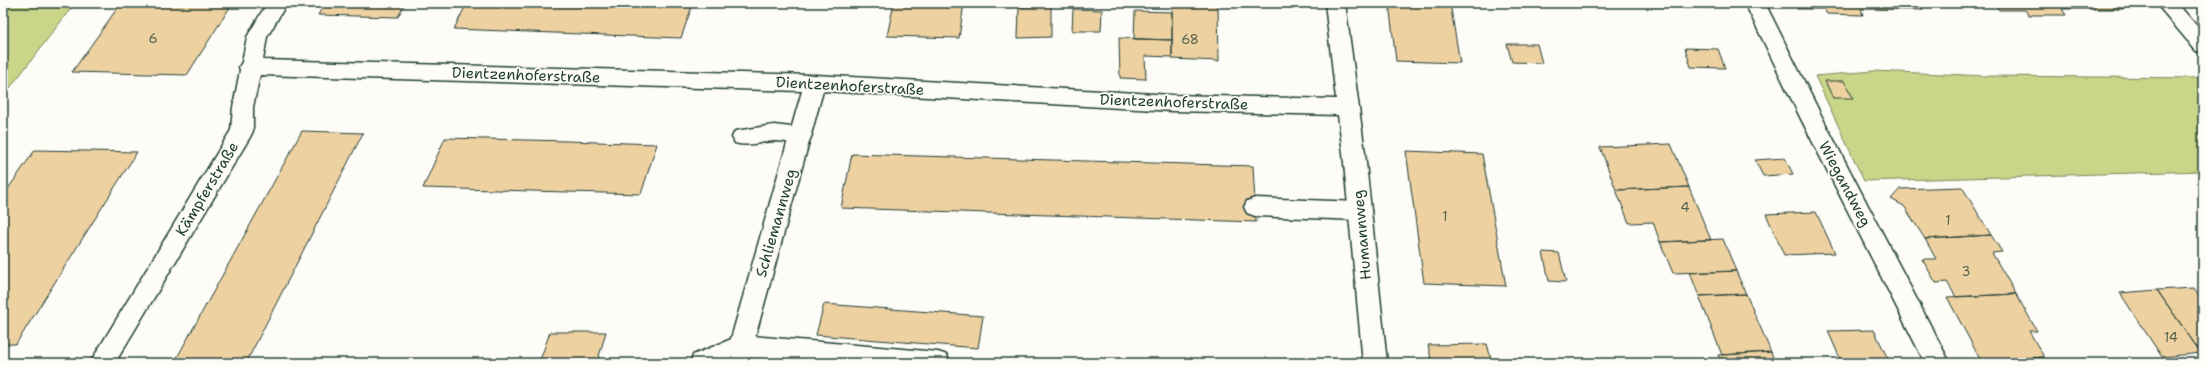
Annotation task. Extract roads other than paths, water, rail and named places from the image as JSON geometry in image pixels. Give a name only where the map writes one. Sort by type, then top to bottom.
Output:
[{"type":"street","name":"Kämpferstraße","points":[[102,363],[242,131],[243,107],[257,37],[277,3]]},
{"type":"street","points":[[1335,3],[1346,107]]},
{"type":"street","name":"Wiegandweg","points":[[1755,3],[1810,118],[1938,363]]},
{"type":"street","points":[[2166,3],[2203,46]]},
{"type":"street","name":"Dientzenhoferstraße","points":[[250,67],[815,83],[1173,103],[1346,107]]},
{"type":"street","name":"Schliemannweg","points":[[738,354],[815,83]]},
{"type":"street","name":"Humannweg","points":[[1346,107],[1354,153],[1375,363]]},
{"type":"street","points":[[743,137],[774,133],[801,135]]},
{"type":"street","points":[[1255,207],[1360,210]]},
{"type":"street","points":[[702,363],[738,354],[938,363]]}]
